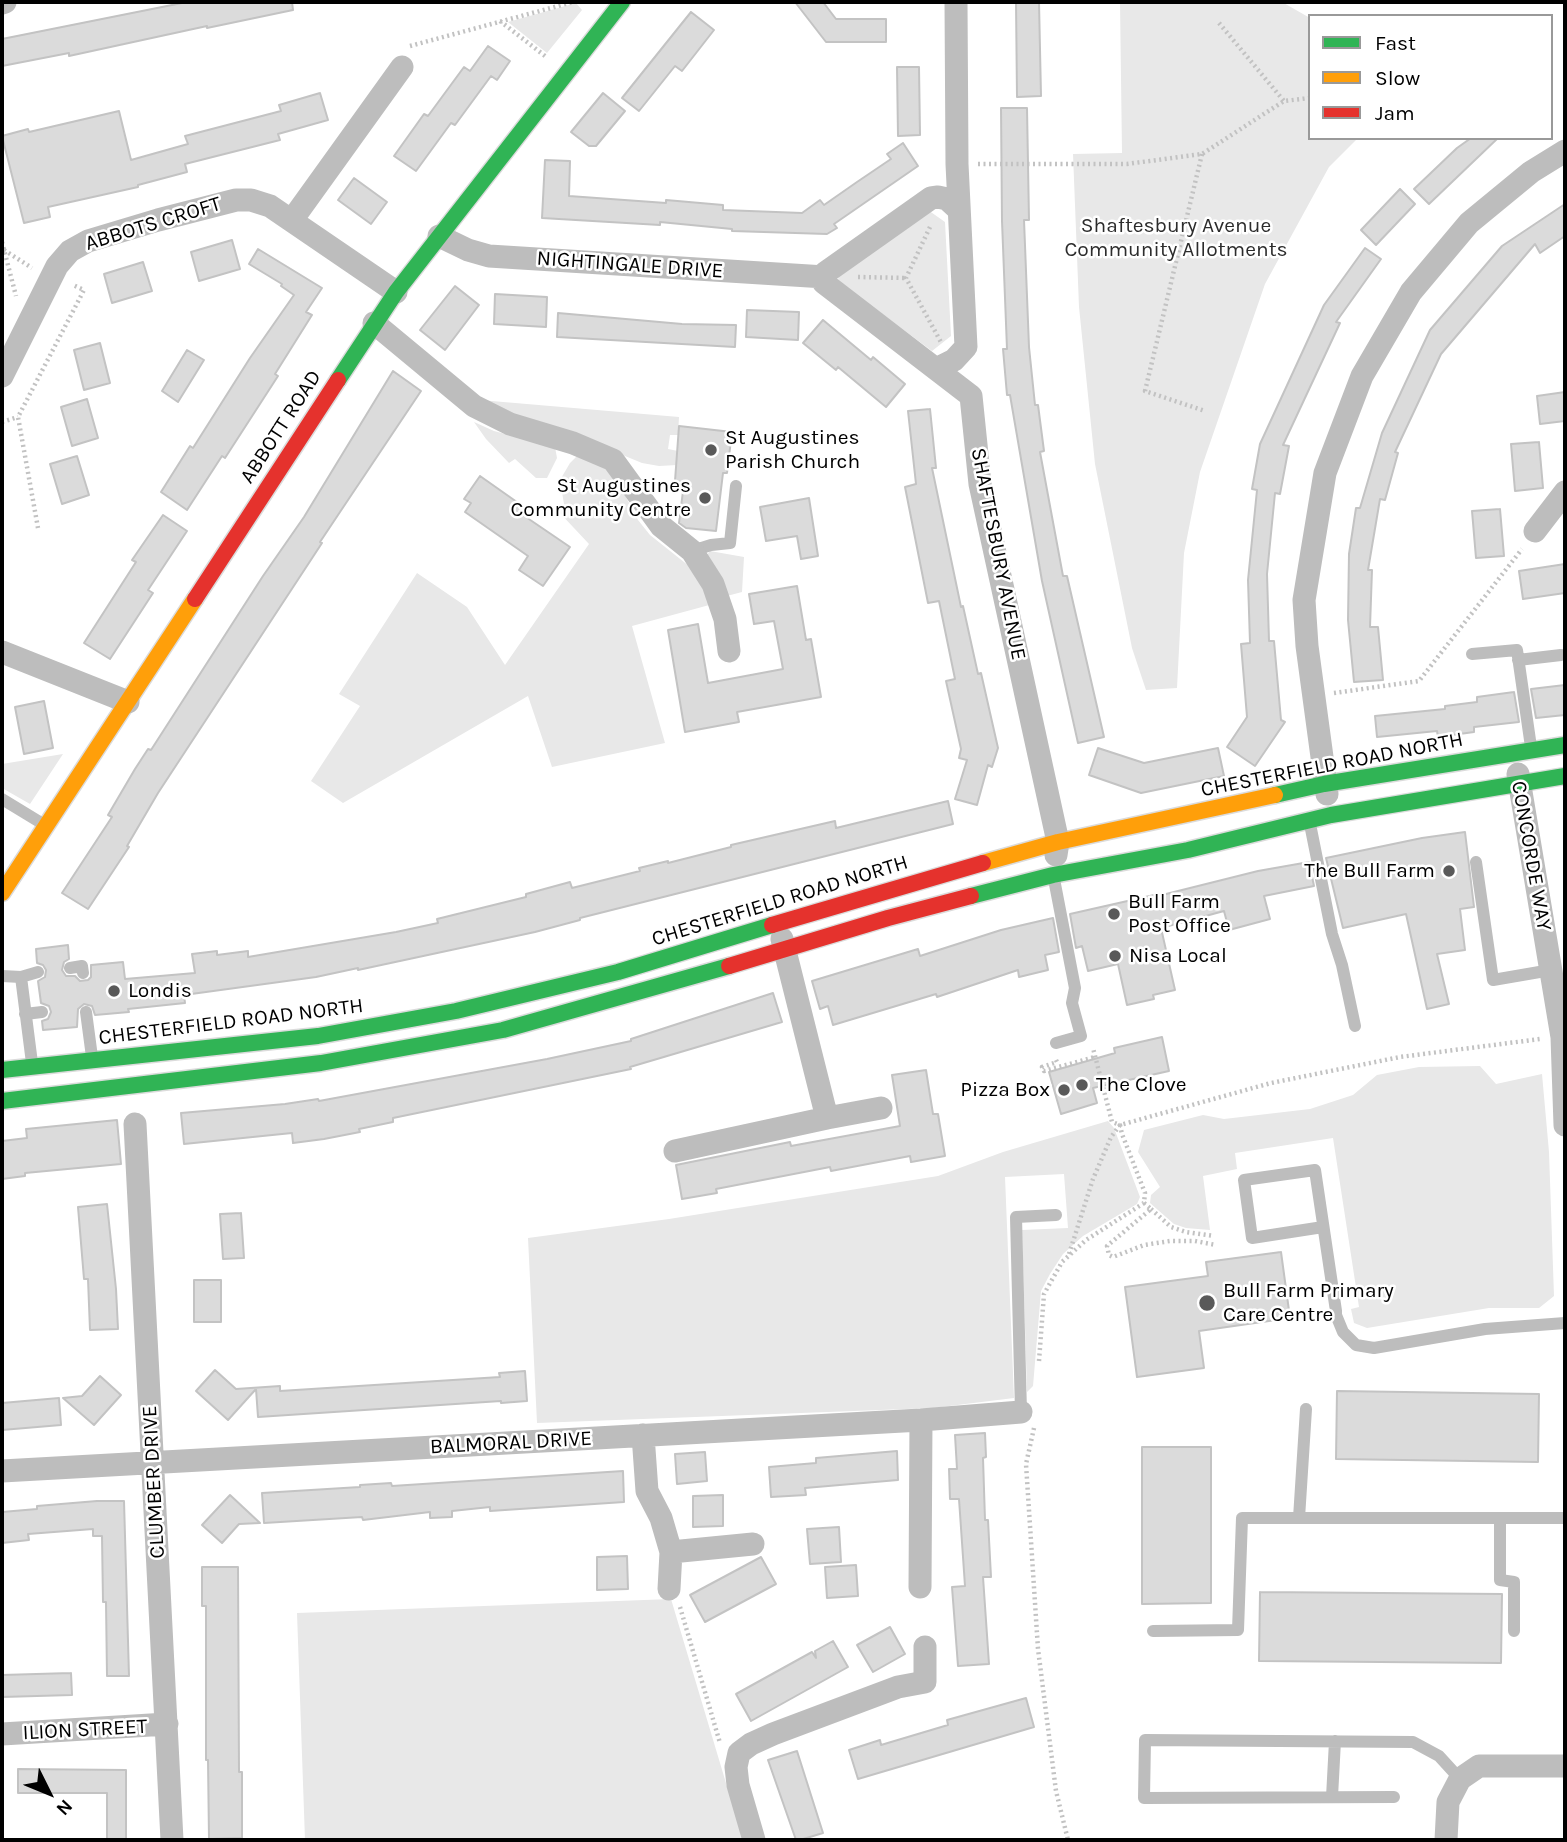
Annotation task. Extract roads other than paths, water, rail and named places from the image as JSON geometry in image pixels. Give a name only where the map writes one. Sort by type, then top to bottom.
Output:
[{"type":"main road","name":"ABBOTT ROAD","points":[[2,894],[374,323],[622,2]]},
{"type":"main road","name":"CHESTERFIELD ROAD NORTH","points":[[2,1101],[34,1082],[94,1074],[214,1049],[318,1037],[456,1011],[591,978],[881,891],[1058,842],[1324,784],[1565,745]]},
{"type":"main road","name":"CHESTERFIELD ROAD NORTH","points":[[2,1070],[34,1082],[94,1074],[321,1063],[503,1030],[785,951],[888,918],[1053,875],[1188,850],[1320,818],[1565,776]]},
{"type":"street","points":[[940,358],[954,360],[966,347],[957,164],[956,2]]},
{"type":"street","points":[[292,220],[402,67]]},
{"type":"street","points":[[1320,818],[1324,784],[1304,600],[1325,473],[1362,376],[1411,292],[1469,223],[1531,172],[1565,151]]},
{"type":"street","points":[[825,277],[825,272],[932,198],[947,199],[959,210]]},
{"type":"street","name":"ABBOTS CROFT","points":[[2,376],[52,277],[69,251],[88,241],[236,200],[251,200],[270,206],[396,292]]},
{"type":"street","name":"NIGHTINGALE DRIVE","points":[[439,236],[468,250],[489,256],[825,277]]},
{"type":"street","name":"SHAFTESBURY AVENUE","points":[[825,277],[824,283],[940,358],[971,396],[979,484],[1058,842]]},
{"type":"street","points":[[374,323],[474,406],[510,424],[573,443],[613,460],[661,526],[692,551],[713,584],[725,620],[729,651]]},
{"type":"street","points":[[1535,531],[1565,492]]},
{"type":"street","points":[[2,652],[128,702]]},
{"type":"street","name":"CONCORDE WAY","points":[[1523,752],[1519,782],[1562,1037],[1565,1125]]},
{"type":"street","points":[[1053,875],[1058,842]]},
{"type":"street","points":[[777,923],[827,1118]]},
{"type":"street","points":[[675,1151],[881,1108]]},
{"type":"street","name":"CLUMBER DRIVE","points":[[135,1124],[172,1840]]},
{"type":"street","name":"BALMORAL DRIVE","points":[[2,1471],[921,1420],[1028,1418]]},
{"type":"street","points":[[920,1587],[921,1420]]},
{"type":"street","points":[[643,1435],[647,1491],[661,1518],[671,1552],[669,1589]]},
{"type":"street","points":[[671,1552],[753,1544]]},
{"type":"street","points":[[754,1840],[738,1785],[736,1767],[739,1753],[773,1734],[898,1686],[925,1682],[925,1647]]},
{"type":"street","name":"ILION STREET","points":[[2,1734],[167,1724]]},
{"type":"street","points":[[1446,1840],[1448,1802],[1460,1779],[1479,1766],[1565,1766]]},
{"type":"lane","points":[[692,551],[730,543],[736,486]]},
{"type":"lane","points":[[1472,654],[1517,650],[1523,752]]},
{"type":"lane","points":[[1518,660],[1561,655]]},
{"type":"lane","points":[[2,799],[46,826]]},
{"type":"lane","points":[[1320,818],[1332,934],[1342,965],[1355,1026]]},
{"type":"lane","points":[[1476,862],[1493,980],[1550,970]]},
{"type":"lane","points":[[1053,875],[1075,988],[1072,1003],[1081,1036],[1056,1043]]},
{"type":"lane","points":[[70,968],[82,966],[83,973]]},
{"type":"lane","points":[[2,976],[21,977],[38,972]]},
{"type":"lane","points":[[21,977],[34,1082]]},
{"type":"lane","points":[[591,978],[597,1004]]},
{"type":"lane","points":[[25,1014],[41,1012]]},
{"type":"lane","points":[[86,1012],[94,1074]]},
{"type":"lane","points":[[1324,1227],[1252,1238],[1244,1180],[1315,1170],[1324,1227],[1336,1315],[1343,1332],[1356,1345],[1374,1348],[1485,1329],[1565,1323]]},
{"type":"lane","points":[[1028,1418],[1016,1217],[1056,1215]]},
{"type":"lane","points":[[1299,1518],[1306,1409]]},
{"type":"lane","points":[[1153,1631],[1238,1630],[1242,1518],[1565,1518]]},
{"type":"lane","points":[[1500,1519],[1500,1580],[1514,1581],[1514,1631]]},
{"type":"lane","points":[[1394,1797],[1144,1798],[1145,1740],[1413,1742],[1439,1756],[1460,1779]]},
{"type":"lane","points":[[1332,1797],[1335,1741]]},
{"type":"place","name":"St Augustines Parish Church","points":[[711,450]]},
{"type":"place","name":"St Augustines Community Centre","points":[[705,498]]},
{"type":"place","name":"The Bull Farm","points":[[1449,871]]},
{"type":"place","name":"Bull Farm Post Office","points":[[1114,914]]},
{"type":"place","name":"Nisa Local","points":[[1115,956]]},
{"type":"place","name":"Londis","points":[[114,991]]},
{"type":"place","name":"The Clove","points":[[1082,1085]]},
{"type":"place","name":"Pizza Box","points":[[1064,1090]]},
{"type":"place","name":"Bull Farm Primary Care Centre","points":[[1207,1303]]},
{"type":"park label","name":"Shaftesbury Avenue Community Allotments","points":[[1176,238]]}]
